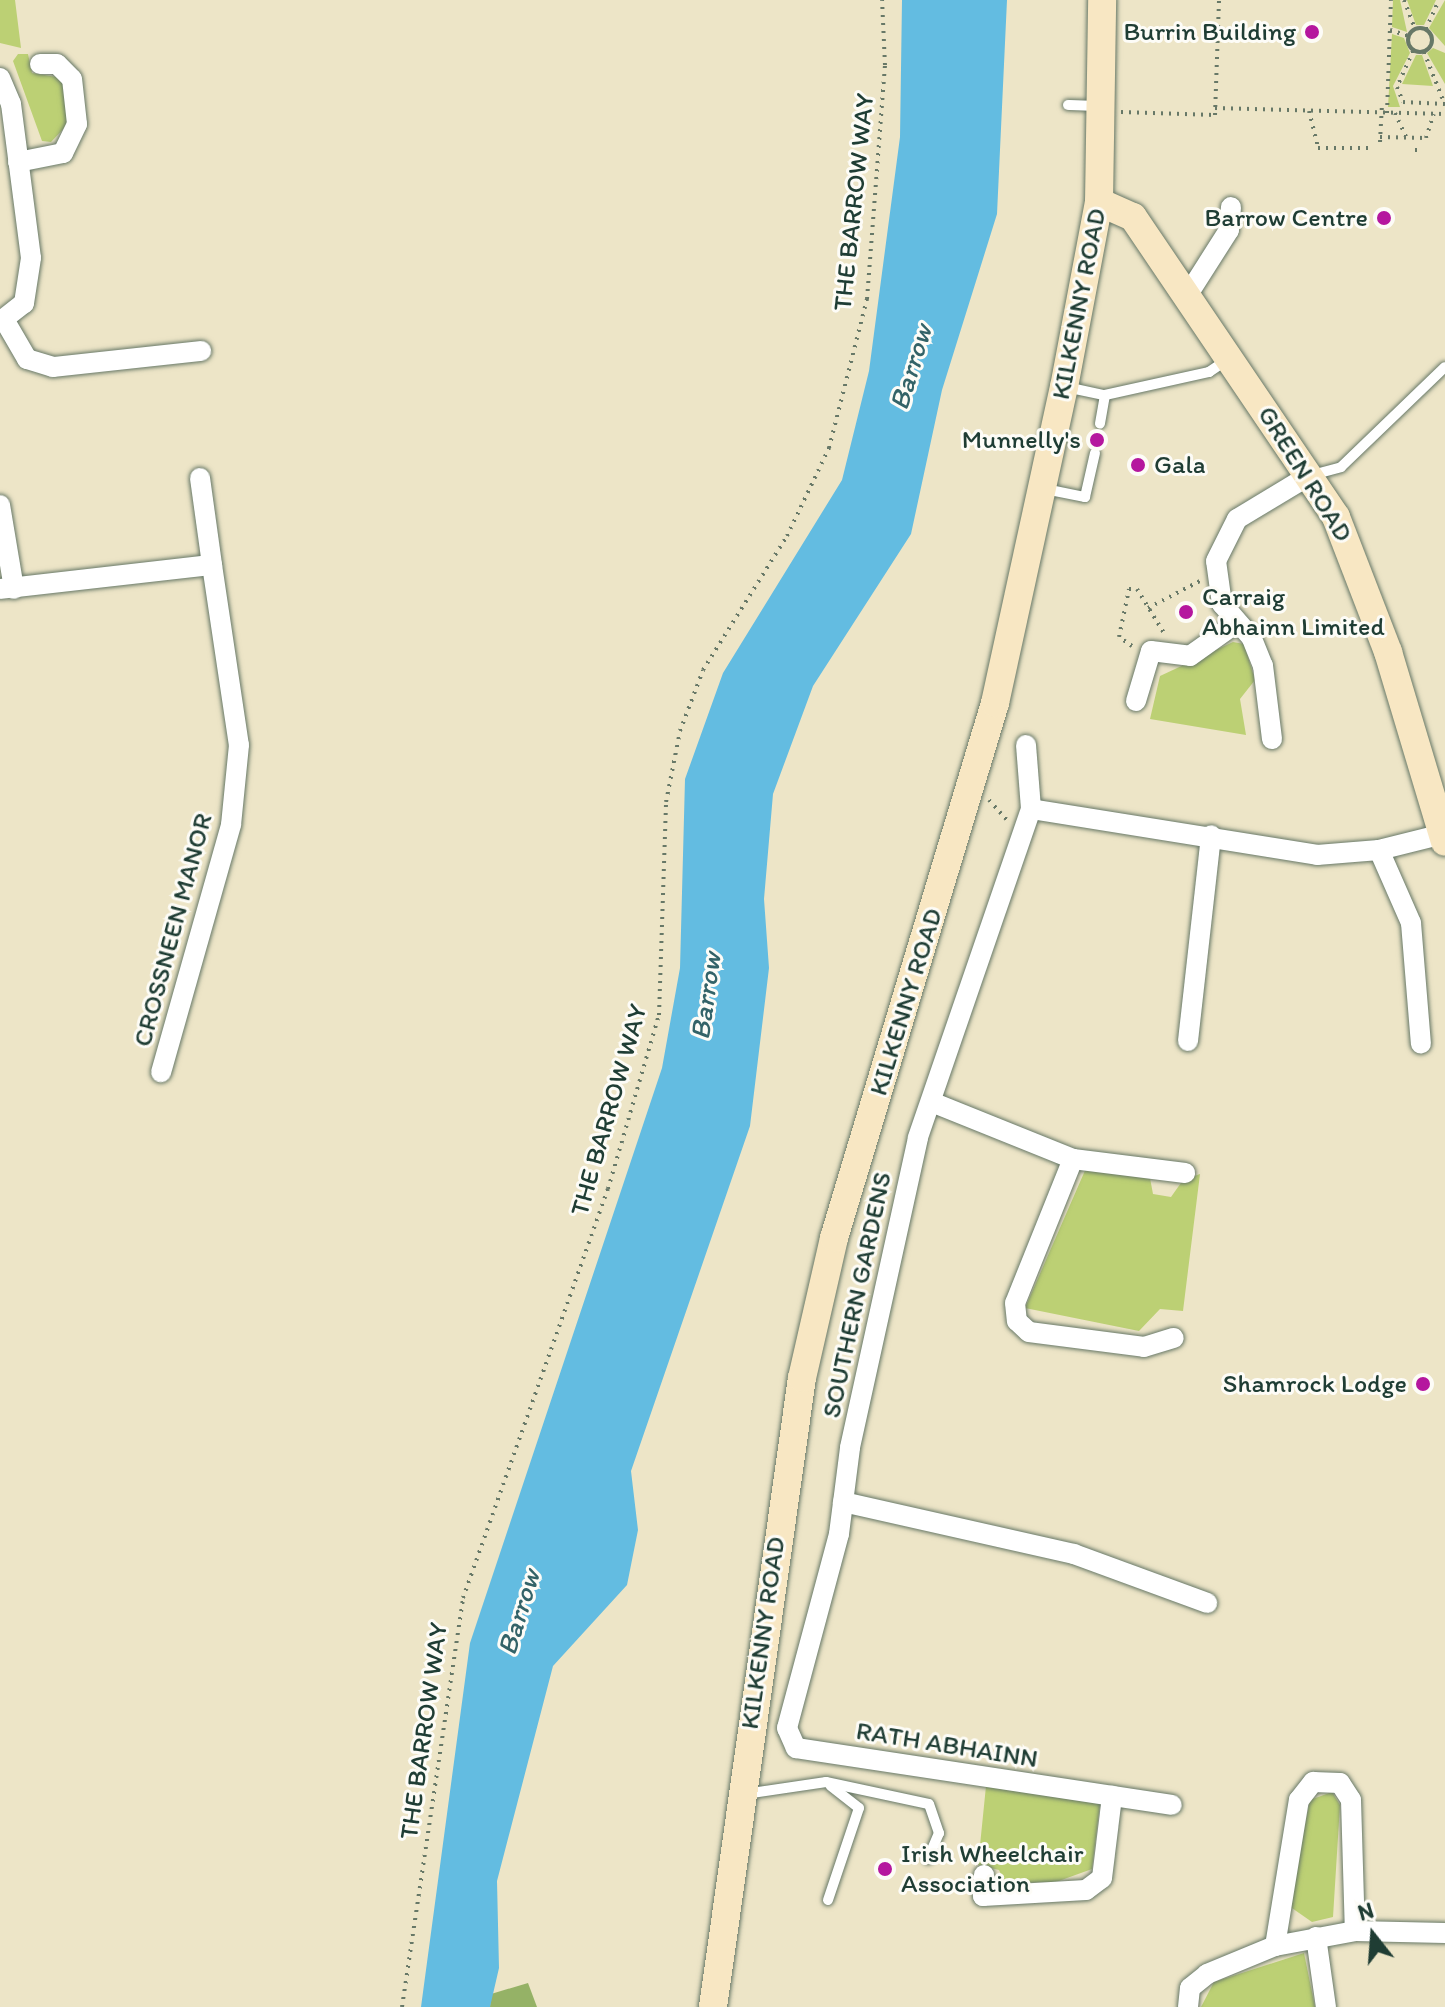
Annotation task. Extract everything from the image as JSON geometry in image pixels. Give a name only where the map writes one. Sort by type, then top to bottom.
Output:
[{"type":"main road","name":"KILKENNY ROAD","points":[[713,2007],[739,1794],[817,1309],[972,781],[1043,489],[1064,387],[1099,202],[1102,0]]},
{"type":"main road","name":"GREEN ROAD","points":[[1099,202],[1133,217],[1310,475],[1359,564],[1444,838]]},
{"type":"street","points":[[18,162],[63,153],[77,124],[72,79],[57,64],[40,64]]},
{"type":"street","points":[[0,78],[18,162],[31,258],[24,303],[2,322],[27,359],[53,367],[201,351]]},
{"type":"street","points":[[1187,296],[1229,230],[1231,207]]},
{"type":"street","points":[[1272,739],[1263,666],[1251,637],[1235,624],[1214,578],[1227,530],[1310,475]]},
{"type":"street","name":"CROSSNEEN MANOR","points":[[161,1072],[231,825],[239,745],[200,478]]},
{"type":"street","points":[[0,505],[7,589],[212,565]]},
{"type":"street","points":[[1136,701],[1146,656],[1190,656],[1235,624]]},
{"type":"street","points":[[1026,745],[1031,809],[1211,835],[1317,855],[1379,850],[1444,838]]},
{"type":"street","name":"SOUTHERN GARDENS","points":[[787,1728],[798,1672],[843,1502],[918,1138],[934,1103],[1019,834],[1031,809]]},
{"type":"street","points":[[1188,1041],[1211,835]]},
{"type":"street","points":[[1379,850],[1411,923],[1421,1044]]},
{"type":"street","points":[[934,1103],[1073,1159],[1185,1173]]},
{"type":"street","points":[[1073,1159],[1015,1303],[1017,1321],[1029,1332],[1144,1347],[1174,1338]]},
{"type":"street","points":[[843,1502],[1074,1554],[1207,1603]]},
{"type":"street","name":"RATH ABHAINN","points":[[787,1728],[796,1748],[1172,1805]]},
{"type":"street","points":[[1275,1946],[1299,1800],[1313,1782],[1340,1783],[1351,1800],[1355,1931]]},
{"type":"street","points":[[984,1875],[983,1896],[1086,1890],[1102,1878],[1112,1796]]},
{"type":"street","points":[[1188,2007],[1190,1988],[1207,1974],[1275,1946],[1355,1931],[1445,1933]]},
{"type":"street","points":[[1316,1937],[1326,2007]]},
{"type":"lane","points":[[1068,105],[1100,109]]},
{"type":"lane","points":[[1064,387],[1105,395],[1209,372],[1230,358]]},
{"type":"lane","points":[[1310,475],[1341,467],[1445,367]]},
{"type":"lane","points":[[1100,424],[1105,395]]},
{"type":"lane","points":[[1043,489],[1085,497],[1095,453]]},
{"type":"lane","points":[[739,1794],[826,1782],[929,1804],[939,1833],[928,1859]]},
{"type":"lane","points":[[826,1782],[859,1808],[828,1900]]},
{"type":"path","name":"THE BARROW WAY","points":[[402,2007],[463,1598],[608,1189],[659,1015],[666,802],[680,731],[703,670],[787,536],[829,448],[863,314],[881,143],[882,0]]},
{"type":"path","points":[[1100,109],[1215,115],[1219,0]]},
{"type":"path","points":[[1391,0],[1380,139],[1406,137],[1426,140],[1431,114],[1428,103]]},
{"type":"path","points":[[1404,0],[1415,29]]},
{"type":"path","points":[[1424,52],[1432,43],[1426,29],[1439,0]]},
{"type":"path","points":[[1408,36],[1415,29],[1426,29]]},
{"type":"path","points":[[1390,30],[1408,36]]},
{"type":"path","points":[[1403,113],[1403,102],[1397,87],[1413,51],[1408,36]]},
{"type":"path","points":[[1413,51],[1424,52]]},
{"type":"path","points":[[1403,102],[1445,104],[1424,52]]},
{"type":"path","points":[[1382,103],[1384,113]]},
{"type":"path","points":[[1215,108],[1445,114]]},
{"type":"path","points":[[1309,111],[1318,148],[1373,148]]},
{"type":"path","points":[[1395,113],[1406,137]]},
{"type":"path","points":[[1148,608],[1214,578]]},
{"type":"path","points":[[1146,656],[1119,637],[1129,589],[1148,608],[1174,657]]},
{"type":"path","points":[[972,781],[1019,834]]},
{"type":"green space","points":[[0,0],[15,0],[21,48],[0,43]]},
{"type":"green space","points":[[1393,0],[1400,0],[1407,32],[1392,27]]},
{"type":"green space","points":[[1407,0],[1436,0],[1424,25],[1416,25]]},
{"type":"green space","points":[[1445,0],[1445,46],[1429,28]]},
{"type":"green space","points":[[1392,34],[1404,38],[1410,53],[1393,86],[1400,107],[1388,107]]},
{"type":"green space","points":[[1433,48],[1445,53],[1445,84],[1427,53]]},
{"type":"green space","points":[[18,54],[28,54],[32,73],[63,78],[68,124],[51,142],[42,141],[13,61]]},
{"type":"green space","points":[[1416,55],[1422,55],[1433,86],[1402,84]]},
{"type":"green space","points":[[1233,642],[1244,644],[1255,680],[1240,699],[1246,735],[1150,719],[1160,676]]},
{"type":"green space","points":[[1087,1166],[1150,1178],[1153,1194],[1171,1197],[1183,1180],[1200,1174],[1183,1311],[1160,1309],[1139,1331],[1025,1308]]},
{"type":"green space","points":[[986,1786],[1100,1804],[1092,1869],[1056,1882],[1005,1883],[999,1870],[978,1865]]},
{"type":"green space","points":[[1332,1792],[1340,1805],[1333,1917],[1312,1922],[1289,1906],[1310,1800]]},
{"type":"green space","points":[[1304,1953],[1315,2007],[1201,2007],[1214,1982]]},
{"type":"green space","points":[[528,1983],[537,2007],[490,2007],[491,1994]]},
{"type":"water","name":"Barrow","points":[[902,0],[1007,0],[997,214],[942,390],[911,534],[813,686],[773,794],[764,899],[769,968],[750,1126],[631,1471],[638,1530],[627,1585],[553,1666],[497,1881],[499,1968],[490,2007],[421,2007],[470,1643],[662,1068],[680,968],[685,779],[723,673],[842,480],[869,371],[900,137]]},
{"type":"place","name":"Burrin Building","points":[[1312,32]]},
{"type":"place","name":"Barrow Centre","points":[[1384,218]]},
{"type":"place","name":"Munnelly's","points":[[1097,440]]},
{"type":"place","name":"Gala","points":[[1138,465]]},
{"type":"place","name":"Carraig Abhainn Limited","points":[[1186,612]]},
{"type":"place","name":"Shamrock Lodge","points":[[1423,1384]]},
{"type":"place","name":"Irish Wheelchair Association","points":[[885,1869]]}]
